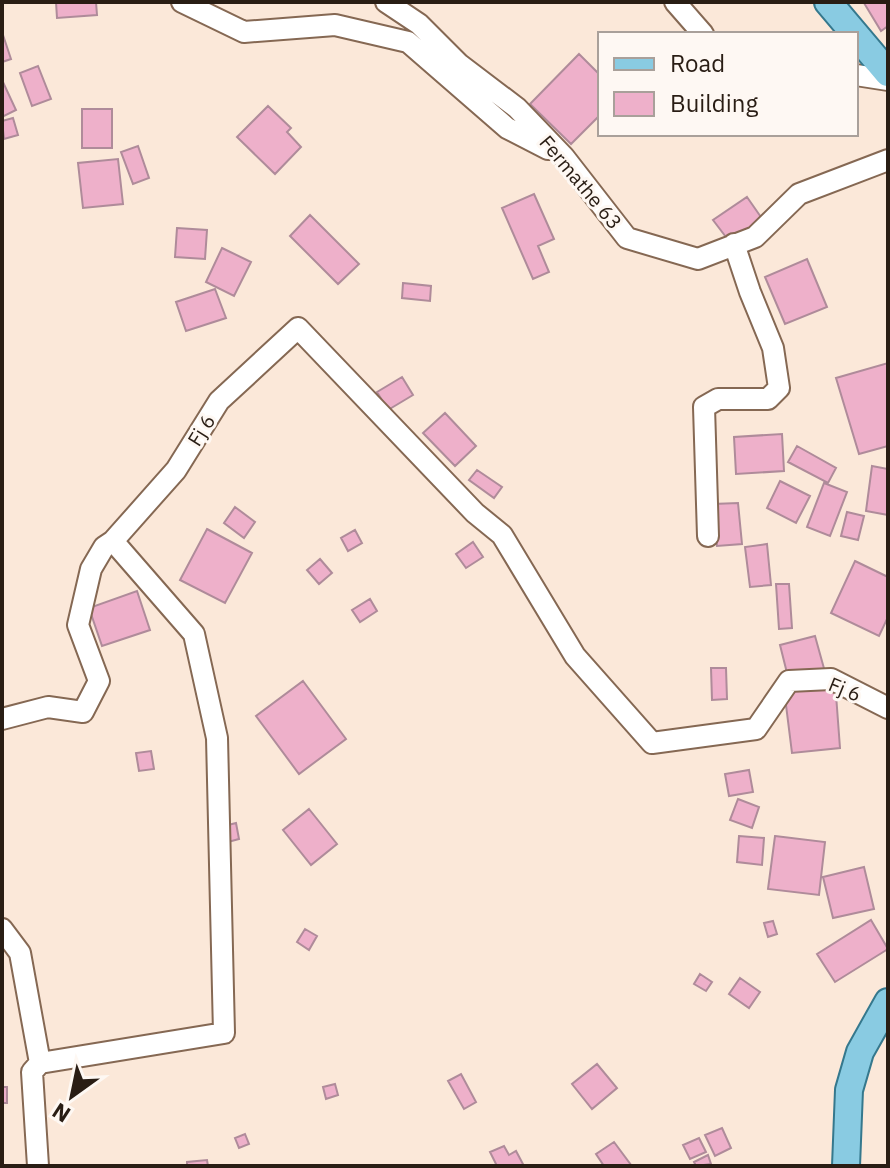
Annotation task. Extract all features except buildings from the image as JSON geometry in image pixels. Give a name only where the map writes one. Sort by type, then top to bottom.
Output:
[{"type":"main road","points":[[828,2],[853,32]]},
{"type":"main road","points":[[858,38],[888,73]]},
{"type":"main road","points":[[846,1166],[849,1090],[860,1052],[888,1002]]},
{"type":"street","points":[[182,2],[244,32],[335,25],[408,42],[507,128],[564,157]]},
{"type":"street","name":"Fermathe 63","points":[[386,2],[419,24],[459,64],[517,108],[564,157],[627,238],[698,259],[755,237],[799,194],[888,160]]},
{"type":"street","points":[[675,2],[701,32]]},
{"type":"street","points":[[858,75],[888,80]]},
{"type":"street","points":[[708,536],[704,407],[718,399],[768,399],[779,388],[773,348],[734,244]]},
{"type":"street","name":"Fj 6","points":[[113,541],[176,470],[219,401],[298,328],[475,513],[502,535],[575,656],[652,743],[756,729],[789,681],[831,679],[888,708]]},
{"type":"street","points":[[2,719],[48,707],[83,712],[99,681],[78,625],[91,569],[104,547],[113,541],[194,634],[217,738],[224,1033],[40,1063],[32,1072],[38,1166]]},
{"type":"street","points":[[2,929],[20,953],[40,1063]]}]
